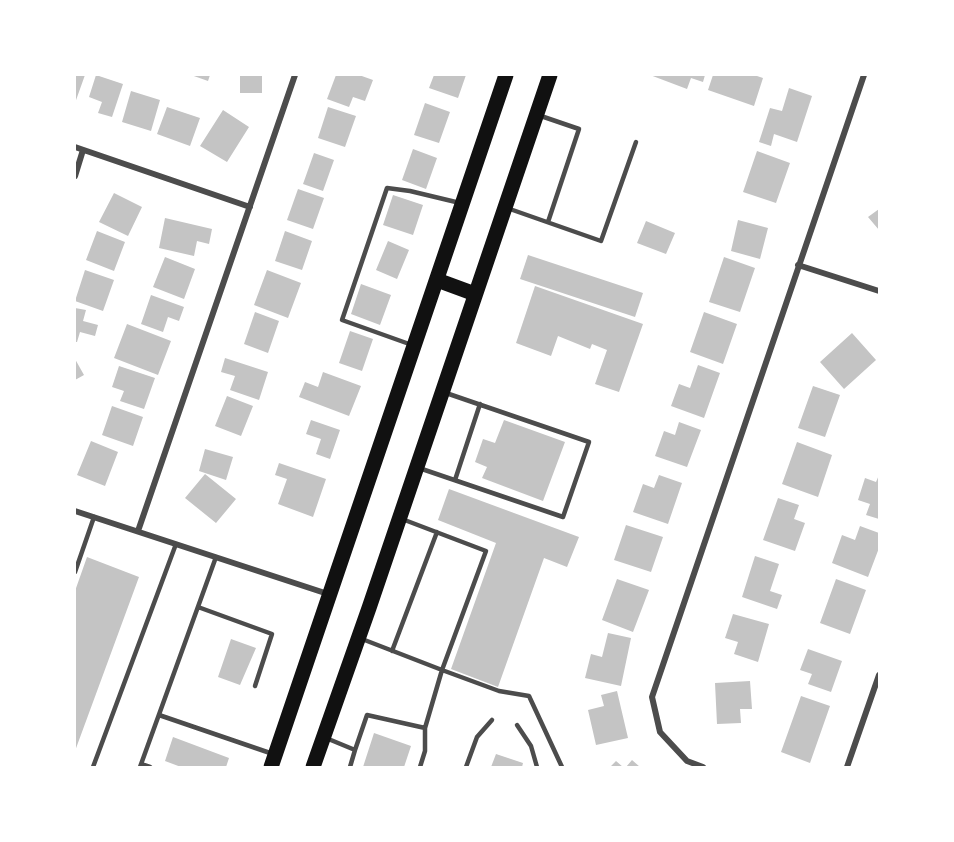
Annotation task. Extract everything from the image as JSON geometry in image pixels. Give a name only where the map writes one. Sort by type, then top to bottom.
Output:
[{"type":"main road","points":[[273,761],[506,75]]},
{"type":"main road","points":[[313,767],[550,75]]},
{"type":"main road","points":[[437,280],[476,294]]},
{"type":"street","points":[[138,531],[294,75]]},
{"type":"street","points":[[703,767],[687,761],[660,732],[652,697],[864,75]]},
{"type":"street","points":[[75,147],[250,207]]},
{"type":"street","points":[[75,176],[84,150]]},
{"type":"street","points":[[798,265],[879,291]]},
{"type":"street","points":[[75,511],[330,595]]},
{"type":"street","points":[[847,767],[879,675]]},
{"type":"lane","points":[[536,115],[579,129],[548,222]]},
{"type":"lane","points":[[505,207],[601,241],[636,142]]},
{"type":"lane","points":[[414,346],[342,320],[387,188],[410,190],[463,204]]},
{"type":"lane","points":[[417,467],[563,517],[589,442],[442,391]]},
{"type":"lane","points":[[455,480],[480,404]]},
{"type":"lane","points":[[75,572],[94,517]]},
{"type":"lane","points":[[399,518],[486,551],[442,670],[425,729],[425,751],[420,767]]},
{"type":"lane","points":[[392,651],[437,532]]},
{"type":"lane","points":[[93,767],[176,544]]},
{"type":"lane","points":[[150,767],[141,765],[216,557]]},
{"type":"lane","points":[[198,607],[272,634],[255,686]]},
{"type":"lane","points":[[358,638],[499,691],[530,696],[562,767]]},
{"type":"lane","points":[[159,715],[273,761]]},
{"type":"lane","points":[[350,767],[367,715],[425,729]]},
{"type":"lane","points":[[466,767],[477,737],[492,720]]},
{"type":"lane","points":[[517,725],[531,746],[537,767]]},
{"type":"lane","points":[[323,737],[355,750]]},
{"type":"building","points":[[75,75],[85,75],[75,103]]},
{"type":"building","points":[[96,75],[123,84],[112,117],[98,113],[102,102],[89,97]]},
{"type":"building","points":[[191,75],[210,75],[208,81]]},
{"type":"building","points":[[240,75],[262,75],[262,93],[240,93]]},
{"type":"building","points":[[336,75],[359,75],[373,80],[365,101],[353,97],[349,107],[327,99]]},
{"type":"building","points":[[434,75],[466,75],[458,98],[429,88]]},
{"type":"building","points":[[650,75],[705,75],[703,82],[691,78],[687,89]]},
{"type":"building","points":[[713,75],[754,75],[763,78],[754,106],[708,90]]},
{"type":"building","points":[[789,88],[812,96],[797,142],[774,134],[771,146],[759,142],[770,108],[782,111]]},
{"type":"building","points":[[131,91],[160,100],[151,131],[122,122]]},
{"type":"building","points":[[425,103],[450,112],[439,143],[414,135]]},
{"type":"building","points":[[167,107],[200,118],[190,146],[157,134]]},
{"type":"building","points":[[328,107],[356,116],[345,147],[318,138]]},
{"type":"building","points":[[223,110],[249,127],[227,162],[200,146]]},
{"type":"building","points":[[413,149],[437,158],[426,189],[402,180]]},
{"type":"building","points":[[757,151],[790,163],[776,203],[743,192]]},
{"type":"building","points":[[314,153],[334,160],[323,191],[303,184]]},
{"type":"building","points":[[298,189],[324,198],[313,229],[287,220]]},
{"type":"building","points":[[114,193],[142,207],[128,236],[99,222]]},
{"type":"building","points":[[393,195],[423,205],[413,235],[383,225]]},
{"type":"building","points":[[879,209],[879,230],[868,217]]},
{"type":"building","points":[[165,218],[212,229],[209,244],[197,241],[194,256],[159,248]]},
{"type":"building","points":[[738,220],[768,228],[760,259],[731,251]]},
{"type":"building","points":[[646,221],[675,233],[666,254],[637,243]]},
{"type":"building","points":[[97,231],[125,242],[114,271],[86,260]]},
{"type":"building","points":[[285,231],[312,241],[302,270],[275,261]]},
{"type":"building","points":[[388,241],[409,250],[397,279],[376,270]]},
{"type":"building","points":[[528,255],[643,293],[635,317],[520,279]]},
{"type":"building","points":[[165,257],[195,269],[184,299],[153,287]]},
{"type":"building","points":[[724,257],[755,268],[740,312],[709,302]]},
{"type":"building","points":[[85,270],[114,280],[103,311],[75,301]]},
{"type":"building","points":[[267,270],[301,283],[288,318],[254,305]]},
{"type":"building","points":[[361,284],[391,295],[380,325],[351,314]]},
{"type":"building","points":[[535,286],[643,324],[619,392],[595,384],[607,350],[592,344],[590,349],[558,336],[551,356],[516,343]]},
{"type":"building","points":[[151,295],[184,307],[179,321],[168,317],[163,332],[141,324]]},
{"type":"building","points":[[75,308],[86,310],[83,321],[98,325],[95,336],[80,332],[75,342]]},
{"type":"building","points":[[255,312],[279,321],[268,353],[244,344]]},
{"type":"building","points":[[704,312],[737,324],[723,364],[690,352]]},
{"type":"building","points":[[127,324],[171,341],[158,375],[114,358]]},
{"type":"building","points":[[350,331],[373,339],[362,371],[339,363]]},
{"type":"building","points":[[852,333],[876,360],[844,389],[820,362]]},
{"type":"building","points":[[225,358],[268,372],[259,400],[230,390],[235,376],[221,372]]},
{"type":"building","points":[[75,359],[84,375],[75,380]]},
{"type":"building","points":[[698,365],[720,373],[704,418],[671,406],[679,384],[690,388]]},
{"type":"building","points":[[119,366],[155,378],[144,409],[120,401],[124,391],[112,387]]},
{"type":"building","points":[[323,372],[361,386],[349,416],[299,397],[305,382],[318,387]]},
{"type":"building","points":[[813,386],[840,395],[825,437],[798,428]]},
{"type":"building","points":[[227,396],[253,406],[241,436],[215,426]]},
{"type":"building","points":[[112,406],[143,417],[133,446],[102,435]]},
{"type":"building","points":[[311,420],[340,430],[330,459],[316,454],[321,439],[306,434]]},
{"type":"building","points":[[504,420],[565,442],[543,501],[482,478],[487,467],[475,462],[483,439],[495,443]]},
{"type":"building","points":[[679,422],[701,430],[687,467],[655,456],[664,431],[675,435]]},
{"type":"building","points":[[91,441],[118,452],[105,486],[77,475]]},
{"type":"building","points":[[797,442],[832,455],[818,497],[782,484]]},
{"type":"building","points":[[205,449],[233,457],[226,480],[199,471]]},
{"type":"building","points":[[279,463],[326,479],[313,517],[278,504],[287,479],[275,475]]},
{"type":"building","points":[[205,474],[236,499],[216,523],[185,498]]},
{"type":"building","points":[[659,475],[682,483],[668,524],[633,512],[643,484],[654,488]]},
{"type":"building","points":[[879,475],[879,519],[866,515],[870,504],[858,500],[865,478],[876,482]]},
{"type":"building","points":[[449,489],[579,537],[567,567],[544,558],[498,687],[451,669],[496,543],[438,520]]},
{"type":"building","points":[[778,498],[799,505],[794,519],[805,523],[795,551],[763,540]]},
{"type":"building","points":[[626,525],[663,537],[651,572],[614,560]]},
{"type":"building","points":[[860,526],[879,533],[879,548],[868,577],[832,563],[842,535],[855,540]]},
{"type":"building","points":[[755,556],[779,564],[770,591],[782,595],[777,609],[742,597]]},
{"type":"building","points":[[87,557],[139,577],[75,751],[75,591]]},
{"type":"building","points":[[617,579],[649,590],[633,632],[602,620]]},
{"type":"building","points":[[836,579],[866,590],[850,634],[820,623]]},
{"type":"building","points":[[733,614],[769,624],[758,662],[734,654],[738,642],[725,638]]},
{"type":"building","points":[[608,633],[631,638],[621,686],[585,678],[591,654],[602,657]]},
{"type":"building","points":[[231,639],[256,648],[240,685],[218,677]]},
{"type":"building","points":[[808,649],[842,661],[831,692],[808,684],[812,674],[800,670]]},
{"type":"building","points":[[750,681],[752,709],[740,709],[741,723],[717,724],[715,683]]},
{"type":"building","points":[[617,691],[628,738],[596,745],[588,710],[604,706],[601,695]]},
{"type":"building","points":[[801,696],[830,706],[810,763],[781,752]]},
{"type":"building","points":[[374,733],[411,746],[404,767],[363,767]]},
{"type":"building","points":[[173,737],[229,758],[226,767],[181,767],[165,761]]},
{"type":"building","points":[[496,754],[523,763],[522,767],[491,767]]},
{"type":"building","points":[[632,760],[640,767],[626,767]]},
{"type":"building","points":[[616,761],[623,767],[610,767]]}]
